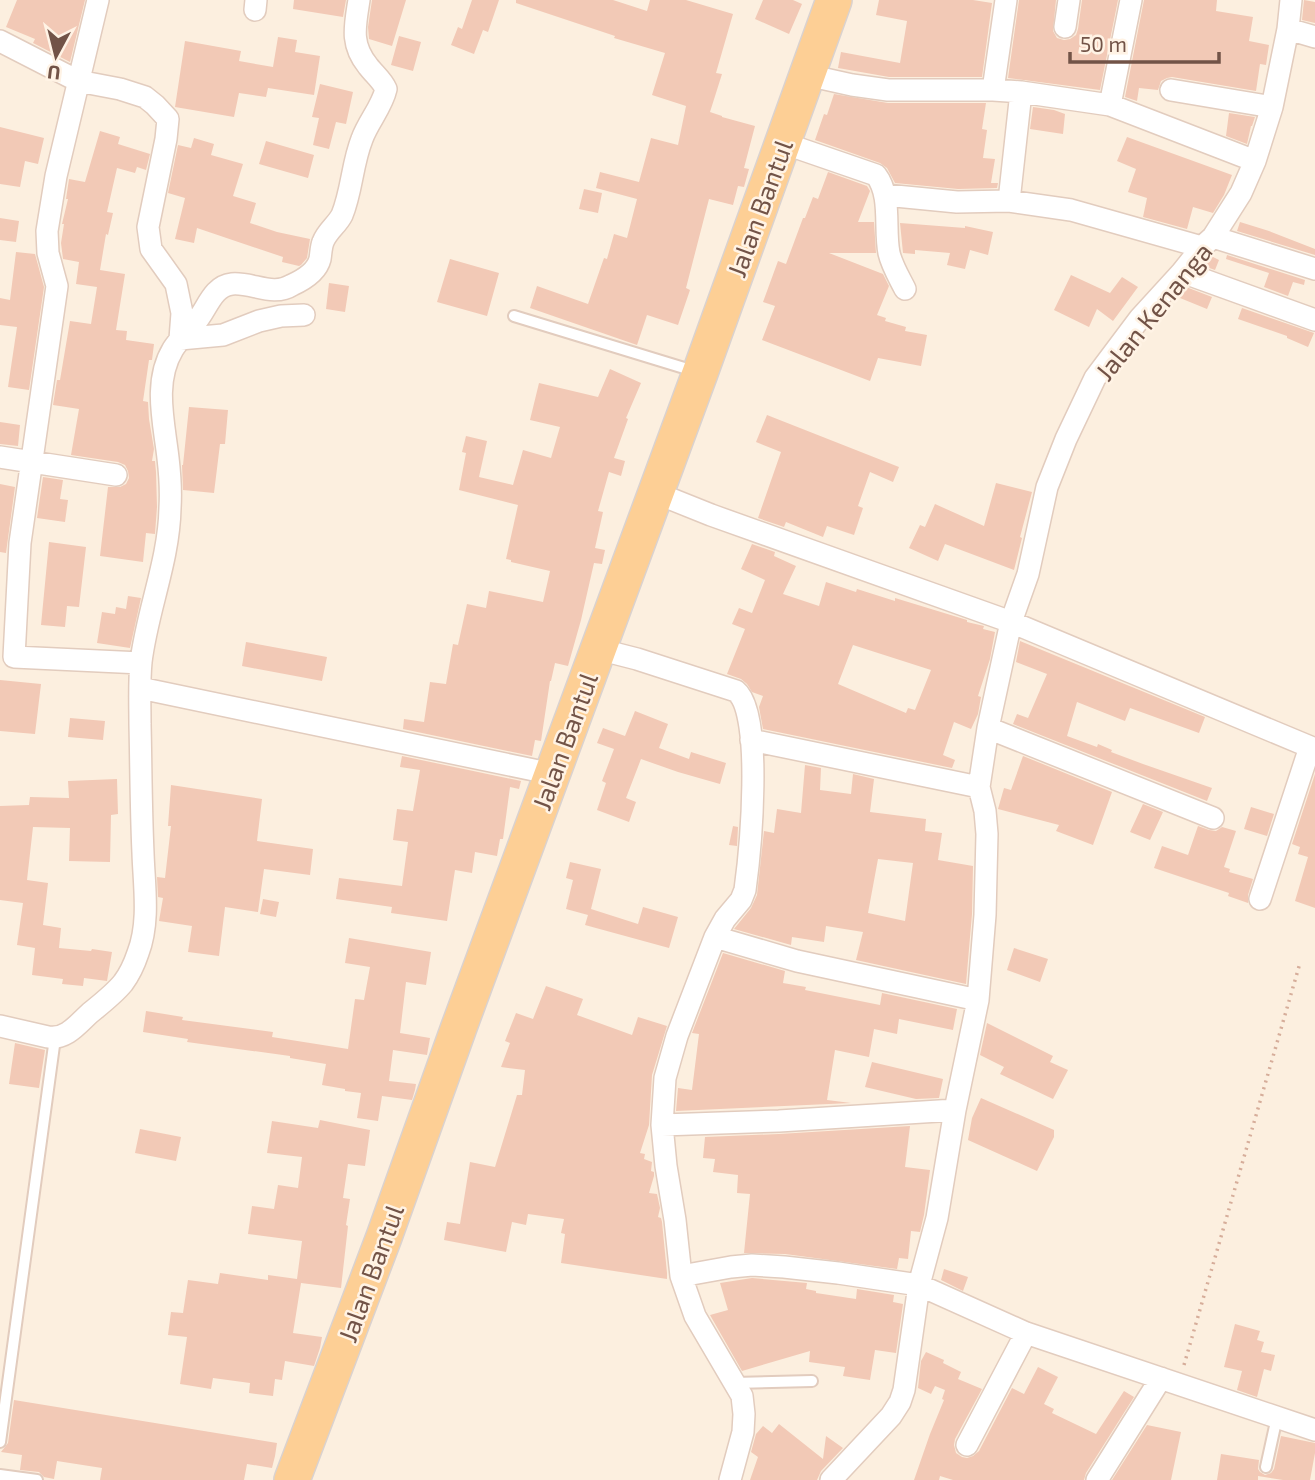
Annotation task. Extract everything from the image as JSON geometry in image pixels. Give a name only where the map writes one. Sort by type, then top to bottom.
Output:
[{"type":"main road","name":"Jalan Bantul","points":[[292,1480],[384,1237],[597,649],[665,496],[700,373],[834,0]]},
{"type":"street","points":[[98,0],[56,176],[47,230],[48,253],[57,286],[20,543],[7,657],[141,663]]},
{"type":"street","points":[[0,1026],[55,1038],[68,1032],[124,982],[139,951],[145,914],[141,663],[166,547],[170,512],[170,481],[162,405],[163,374],[180,339],[197,321],[215,293],[223,287],[235,284],[286,289],[304,278],[318,264],[323,242],[341,216],[363,135],[386,89],[363,59],[356,44],[355,26],[359,0]]},
{"type":"street","points":[[993,90],[1006,0]]},
{"type":"street","points":[[1065,27],[1069,0]]},
{"type":"street","points":[[1110,105],[1131,0]]},
{"type":"street","name":"Jalan Kenanga","points":[[979,787],[988,728],[1011,622],[1028,574],[1046,487],[1096,379],[1140,318],[1208,242],[1241,193],[1255,161],[1272,107],[1288,29],[1291,0]]},
{"type":"street","points":[[1288,29],[1315,37]]},
{"type":"street","points":[[0,40],[78,81],[145,97],[168,119],[148,227],[151,249],[176,284],[182,313],[180,339]]},
{"type":"street","points":[[807,75],[888,90],[993,90],[1110,105],[1255,161]]},
{"type":"street","points":[[1171,90],[1272,107]]},
{"type":"street","points":[[1009,201],[1021,92]]},
{"type":"street","points":[[783,143],[876,175],[882,182],[889,253],[905,289]]},
{"type":"street","points":[[885,195],[957,202],[1009,201],[1071,210],[1315,269]]},
{"type":"street","points":[[1182,272],[1315,320]]},
{"type":"street","points":[[180,339],[222,335],[260,321],[281,316],[304,315]]},
{"type":"street","points":[[0,457],[116,475]]},
{"type":"street","points":[[665,496],[711,515],[1011,622],[1313,748],[1260,899]]},
{"type":"street","points":[[597,649],[736,691],[742,695],[746,704],[751,740],[753,813],[745,890],[715,937],[677,1036],[666,1078],[662,1125],[681,1276],[695,1317],[742,1396],[744,1414],[741,1441],[730,1480]]},
{"type":"street","points":[[140,688],[553,774]]},
{"type":"street","points":[[988,728],[1213,818]]},
{"type":"street","points":[[751,740],[979,787],[985,811],[985,915],[978,1000],[955,1110],[937,1218],[919,1286],[904,1390],[891,1416],[831,1480]]},
{"type":"street","points":[[715,937],[797,961],[978,1000]]},
{"type":"street","points":[[662,1125],[955,1110]]},
{"type":"street","points":[[681,1276],[752,1265],[838,1273],[919,1286],[1026,1333],[1315,1430]]},
{"type":"street","points":[[967,1445],[1026,1333]]},
{"type":"street","points":[[1097,1480],[1170,1381]]},
{"type":"lane","points":[[514,316],[700,373]]},
{"type":"lane","points":[[0,1442],[55,1038]]},
{"type":"lane","points":[[734,1383],[811,1381]]},
{"type":"lane","points":[[1266,1467],[1277,1417]]},
{"type":"lane","points":[[0,1475],[37,1480]]},
{"type":"path","points":[[1170,1381],[1300,963]]},
{"type":"building","points":[[17,0],[85,0],[70,62],[33,43],[35,39],[6,27]]},
{"type":"building","points":[[294,0],[346,0],[343,17],[293,9]]},
{"type":"building","points":[[372,0],[406,0],[392,46],[369,39]]},
{"type":"building","points":[[472,0],[499,0],[488,32],[483,30],[474,54],[451,45],[458,27],[462,29]]},
{"type":"building","points":[[516,0],[613,0],[647,11],[650,0],[686,0],[733,14],[716,73],[722,74],[710,112],[755,126],[744,168],[749,169],[744,187],[738,186],[733,205],[709,199],[686,288],[690,290],[678,325],[647,315],[637,345],[530,308],[537,286],[588,304],[604,258],[607,259],[614,234],[627,238],[637,199],[596,188],[600,172],[639,182],[651,138],[678,145],[686,106],[652,95],[665,53],[614,38],[615,36],[516,3]]},
{"type":"building","points":[[763,0],[793,0],[802,4],[789,34],[755,19]]},
{"type":"building","points":[[879,0],[973,0],[992,3],[982,77],[889,77],[838,68],[841,52],[900,63],[907,21],[876,15]]},
{"type":"building","points":[[1019,0],[1056,0],[1053,31],[1057,38],[1064,40],[1076,35],[1082,0],[1118,0],[1100,90],[1008,78]]},
{"type":"building","points":[[1144,0],[1217,0],[1216,11],[1253,17],[1249,41],[1269,45],[1266,65],[1260,64],[1256,91],[1172,77],[1161,81],[1158,90],[1139,88],[1137,101],[1125,97]]},
{"type":"building","points":[[1304,0],[1315,2],[1315,23],[1302,20]]},
{"type":"building","points":[[399,36],[421,42],[413,71],[391,65]]},
{"type":"building","points":[[278,37],[297,40],[295,52],[320,56],[314,95],[268,88],[266,97],[239,93],[234,117],[175,107],[185,41],[241,51],[239,61],[273,67]]},
{"type":"building","points":[[320,84],[353,92],[346,124],[336,122],[329,149],[313,145],[319,118],[312,117]]},
{"type":"building","points":[[834,94],[888,103],[986,103],[982,129],[987,130],[983,158],[995,159],[991,183],[998,183],[997,188],[958,189],[895,183],[887,168],[880,163],[815,140]]},
{"type":"building","points":[[1033,107],[1065,114],[1063,134],[1030,129]]},
{"type":"building","points":[[1229,113],[1255,117],[1247,144],[1226,136]]},
{"type":"building","points":[[0,127],[44,138],[38,164],[25,161],[20,187],[0,184]]},
{"type":"building","points":[[100,131],[120,137],[118,144],[150,154],[146,170],[137,167],[135,173],[117,168],[107,212],[113,213],[108,235],[106,234],[100,270],[125,274],[116,330],[127,331],[126,340],[154,344],[143,401],[148,402],[157,507],[155,534],[146,533],[143,562],[100,556],[108,487],[126,484],[128,471],[125,465],[118,462],[71,455],[79,409],[53,405],[70,321],[91,324],[97,287],[76,284],[79,262],[63,259],[61,243],[69,179],[85,182]]},
{"type":"building","points":[[1127,137],[1232,175],[1213,213],[1193,207],[1187,229],[1143,217],[1147,198],[1128,192],[1136,169],[1117,161]]},
{"type":"building","points":[[194,138],[214,144],[211,155],[243,164],[233,196],[256,203],[250,223],[310,239],[307,258],[301,265],[282,262],[283,257],[197,228],[194,243],[175,239],[185,198],[168,193],[178,145],[191,148]]},
{"type":"building","points":[[266,141],[314,155],[308,178],[259,164]]},
{"type":"building","points":[[828,172],[867,186],[870,191],[858,222],[874,222],[876,253],[829,253],[883,274],[889,286],[877,315],[886,318],[885,321],[906,327],[905,331],[927,335],[921,366],[878,358],[870,381],[762,340],[775,306],[763,302],[778,261],[786,264],[803,218],[813,197],[818,199]]},
{"type":"building","points":[[584,189],[602,193],[598,213],[579,209]]},
{"type":"building","points":[[0,218],[19,221],[16,242],[0,240]]},
{"type":"building","points":[[1240,222],[1315,249],[1315,255],[1237,231]]},
{"type":"building","points":[[900,223],[965,226],[993,232],[988,255],[970,250],[965,269],[947,265],[950,253],[915,250],[915,254],[903,253]]},
{"type":"building","points":[[16,252],[35,254],[44,287],[29,390],[8,387],[17,327],[0,325],[0,298],[10,300]]},
{"type":"building","points":[[1227,255],[1305,280],[1304,285],[1293,282],[1288,296],[1264,287],[1269,273],[1226,259]]},
{"type":"building","points":[[1211,256],[1219,260],[1215,270],[1204,266]]},
{"type":"building","points":[[450,259],[499,273],[487,316],[437,302]]},
{"type":"building","points":[[1071,275],[1110,293],[1122,277],[1138,287],[1113,321],[1097,309],[1089,327],[1054,310]]},
{"type":"building","points":[[329,283],[349,286],[345,312],[326,309]]},
{"type":"building","points":[[1186,287],[1212,297],[1207,309],[1180,298]]},
{"type":"building","points":[[1242,308],[1314,333],[1308,347],[1287,336],[1238,319]]},
{"type":"building","points":[[610,369],[641,383],[626,418],[628,419],[614,458],[625,461],[621,476],[609,472],[598,511],[603,512],[595,548],[605,550],[602,564],[594,563],[568,666],[555,663],[541,741],[535,740],[532,756],[403,729],[404,719],[424,722],[430,682],[446,684],[453,644],[458,645],[467,604],[486,608],[489,591],[543,602],[550,571],[506,559],[518,505],[459,490],[466,453],[462,452],[466,436],[487,441],[479,477],[513,485],[523,450],[551,458],[560,427],[530,420],[539,383],[598,397]]},
{"type":"building","points":[[189,407],[228,410],[225,444],[220,444],[214,493],[183,490],[182,465]]},
{"type":"building","points":[[767,415],[899,467],[893,482],[870,472],[858,506],[863,508],[854,535],[827,526],[823,537],[786,522],[784,527],[758,518],[781,452],[756,442]]},
{"type":"building","points":[[0,422],[20,425],[18,446],[0,444]]},
{"type":"building","points":[[43,477],[63,480],[60,499],[68,500],[65,522],[37,518]]},
{"type":"building","points":[[996,483],[1032,492],[1014,570],[945,544],[938,561],[909,548],[920,525],[925,527],[935,504],[984,526]]},
{"type":"building","points":[[0,484],[15,487],[6,553],[0,552]]},
{"type":"building","points":[[49,542],[86,547],[79,607],[67,606],[65,627],[41,625]]},
{"type":"building","points":[[752,544],[775,552],[774,556],[796,566],[783,594],[819,606],[826,582],[895,601],[895,598],[967,620],[995,632],[978,696],[981,697],[978,714],[971,729],[954,722],[943,755],[955,760],[952,768],[763,729],[759,707],[763,696],[752,692],[741,679],[727,674],[745,629],[732,624],[739,608],[752,613],[765,580],[741,569]],"holes":[[[853,645],[931,670],[915,710],[908,708],[906,713],[838,684]]]},
{"type":"building","points":[[128,596],[141,598],[130,648],[97,643],[102,612],[115,614],[116,607],[126,609]]},
{"type":"building","points":[[1020,641],[1205,717],[1199,733],[1130,708],[1125,721],[1077,702],[1067,736],[1097,747],[1098,744],[1112,750],[1111,752],[1212,788],[1207,801],[1013,724],[1017,714],[1028,718],[1047,674],[1016,662]]},
{"type":"building","points":[[246,642],[327,657],[322,681],[242,666]]},
{"type":"building","points":[[0,680],[41,684],[35,734],[0,731]]},
{"type":"building","points":[[635,711],[668,724],[659,748],[689,759],[691,752],[726,763],[720,784],[641,759],[626,798],[636,802],[629,822],[597,810],[606,783],[602,781],[614,749],[597,743],[603,728],[625,736]]},
{"type":"building","points":[[70,718],[105,721],[103,740],[68,737]]},
{"type":"building","points":[[402,756],[521,781],[519,789],[510,787],[503,839],[500,839],[497,856],[475,852],[472,873],[455,870],[447,921],[391,913],[392,907],[336,899],[339,878],[402,886],[408,842],[393,840],[397,809],[413,811],[420,770],[400,767]]},
{"type":"building","points":[[1023,756],[1112,792],[1093,845],[1056,831],[1059,825],[998,809],[1004,788],[1011,790]]},
{"type":"building","points":[[805,765],[821,768],[820,790],[851,794],[853,774],[874,779],[870,812],[926,819],[925,831],[942,833],[938,860],[973,866],[966,984],[856,960],[863,932],[826,926],[824,942],[792,937],[791,945],[734,929],[751,908],[757,895],[764,831],[774,833],[777,809],[801,813]],"holes":[[[878,859],[913,863],[905,921],[868,913]]]},
{"type":"building","points":[[1315,774],[1315,908],[1295,901],[1308,857],[1298,854],[1300,847],[1292,844]]},
{"type":"building","points":[[117,779],[118,814],[111,815],[110,862],[69,861],[70,828],[33,827],[27,880],[48,883],[43,925],[61,928],[59,948],[112,952],[107,981],[84,978],[83,986],[62,984],[63,979],[32,975],[35,948],[17,945],[23,903],[0,900],[0,806],[29,805],[30,797],[69,798],[68,781]]},
{"type":"building","points":[[171,785],[262,799],[257,841],[313,849],[310,875],[264,869],[258,912],[225,907],[219,956],[188,952],[192,926],[159,921],[163,898],[158,897],[157,877],[165,878],[171,826],[168,826]]},
{"type":"building","points":[[1143,804],[1163,812],[1150,840],[1130,832]]},
{"type":"building","points":[[1251,807],[1274,814],[1267,836],[1244,829]]},
{"type":"building","points":[[733,826],[738,827],[737,846],[729,845]]},
{"type":"building","points":[[1198,826],[1216,831],[1222,827],[1236,831],[1224,867],[1230,869],[1229,872],[1253,879],[1248,903],[1228,896],[1229,893],[1154,868],[1162,846],[1188,855]]},
{"type":"building","points":[[570,862],[601,869],[591,909],[638,924],[643,907],[678,917],[669,948],[585,925],[588,915],[566,909],[573,880],[566,878]]},
{"type":"building","points":[[263,899],[279,902],[276,917],[260,914]]},
{"type":"building","points":[[349,938],[431,952],[426,985],[406,982],[400,1033],[430,1038],[427,1055],[393,1050],[389,1081],[416,1084],[415,1090],[412,1100],[382,1096],[378,1121],[357,1118],[361,1093],[322,1085],[326,1064],[290,1056],[187,1042],[188,1039],[143,1032],[146,1011],[183,1017],[182,1020],[273,1032],[272,1037],[348,1049],[355,999],[364,1000],[370,967],[345,963]]},
{"type":"building","points":[[1014,948],[1048,959],[1040,982],[1007,970]]},
{"type":"building","points":[[723,953],[785,971],[783,983],[806,987],[805,990],[880,1005],[882,993],[957,1009],[953,1030],[899,1019],[897,1034],[874,1029],[869,1057],[835,1050],[827,1100],[851,1103],[676,1111],[678,1088],[692,1090],[699,1034],[692,1033]]},
{"type":"building","points":[[546,986],[583,999],[577,1015],[632,1035],[638,1017],[667,1026],[652,1075],[649,1125],[640,1153],[645,1154],[644,1159],[652,1162],[651,1171],[654,1176],[649,1193],[657,1194],[660,1208],[658,1217],[662,1222],[667,1279],[561,1263],[564,1219],[528,1214],[526,1225],[512,1222],[506,1252],[444,1240],[447,1222],[460,1224],[470,1162],[495,1167],[517,1095],[522,1095],[525,1070],[501,1067],[510,1043],[505,1041],[516,1013],[533,1019]]},
{"type":"building","points":[[987,1023],[1053,1056],[1050,1062],[1068,1070],[1053,1099],[1000,1074],[1004,1067],[980,1055]]},
{"type":"building","points":[[15,1043],[45,1050],[39,1088],[9,1084]]},
{"type":"building","points":[[872,1062],[943,1079],[939,1098],[916,1099],[865,1087]]},
{"type":"building","points":[[981,1098],[1054,1130],[1054,1137],[1037,1171],[968,1140],[972,1118]]},
{"type":"building","points":[[320,1120],[370,1130],[365,1166],[348,1164],[343,1198],[350,1199],[341,1288],[301,1283],[293,1333],[322,1337],[314,1366],[285,1361],[282,1380],[275,1379],[273,1396],[249,1393],[250,1383],[213,1378],[211,1389],[180,1384],[187,1337],[168,1335],[171,1312],[183,1313],[188,1280],[218,1284],[220,1273],[268,1280],[268,1275],[297,1279],[302,1241],[248,1234],[252,1206],[274,1209],[278,1185],[298,1188],[302,1157],[267,1153],[272,1121],[318,1128]]},
{"type":"building","points":[[910,1126],[905,1167],[930,1170],[920,1232],[911,1231],[908,1259],[899,1258],[897,1269],[785,1254],[744,1253],[750,1194],[737,1193],[738,1175],[713,1172],[715,1159],[703,1158],[705,1137]]},
{"type":"building","points":[[140,1129],[181,1137],[176,1161],[135,1153]]},
{"type":"building","points":[[944,1269],[968,1277],[963,1291],[941,1280]]},
{"type":"building","points":[[752,1278],[807,1283],[806,1289],[816,1293],[856,1299],[857,1289],[894,1295],[893,1302],[903,1304],[896,1353],[875,1350],[870,1380],[843,1376],[845,1367],[809,1362],[810,1351],[742,1371],[710,1315],[728,1310],[720,1283]]},
{"type":"building","points":[[1235,1324],[1260,1331],[1257,1340],[1264,1342],[1261,1352],[1275,1355],[1271,1371],[1264,1369],[1257,1397],[1237,1390],[1242,1371],[1224,1367]]},
{"type":"building","points":[[926,1352],[961,1372],[958,1379],[982,1389],[955,1439],[956,1453],[962,1457],[973,1456],[979,1451],[1012,1388],[1024,1394],[1038,1367],[1058,1377],[1044,1404],[1054,1409],[1052,1413],[1096,1434],[1124,1391],[1134,1397],[1084,1480],[953,1480],[940,1476],[939,1480],[914,1480],[944,1400],[945,1390],[935,1386],[931,1394],[918,1388],[921,1361]]},
{"type":"building","points":[[14,1400],[277,1443],[275,1456],[272,1468],[247,1464],[244,1480],[100,1480],[102,1468],[57,1461],[54,1479],[44,1477],[39,1472],[20,1470],[22,1455],[1,1452],[8,1443]]},
{"type":"building","points":[[779,1424],[823,1459],[826,1436],[843,1448],[821,1471],[817,1480],[750,1480],[758,1457],[751,1452],[756,1434],[763,1426],[772,1433]]},
{"type":"building","points":[[1147,1425],[1181,1432],[1171,1480],[1112,1480]]},
{"type":"building","points":[[1281,1436],[1315,1443],[1310,1480],[1258,1476],[1258,1480],[1217,1480],[1221,1454],[1259,1460],[1260,1472],[1265,1475],[1271,1473]]}]
